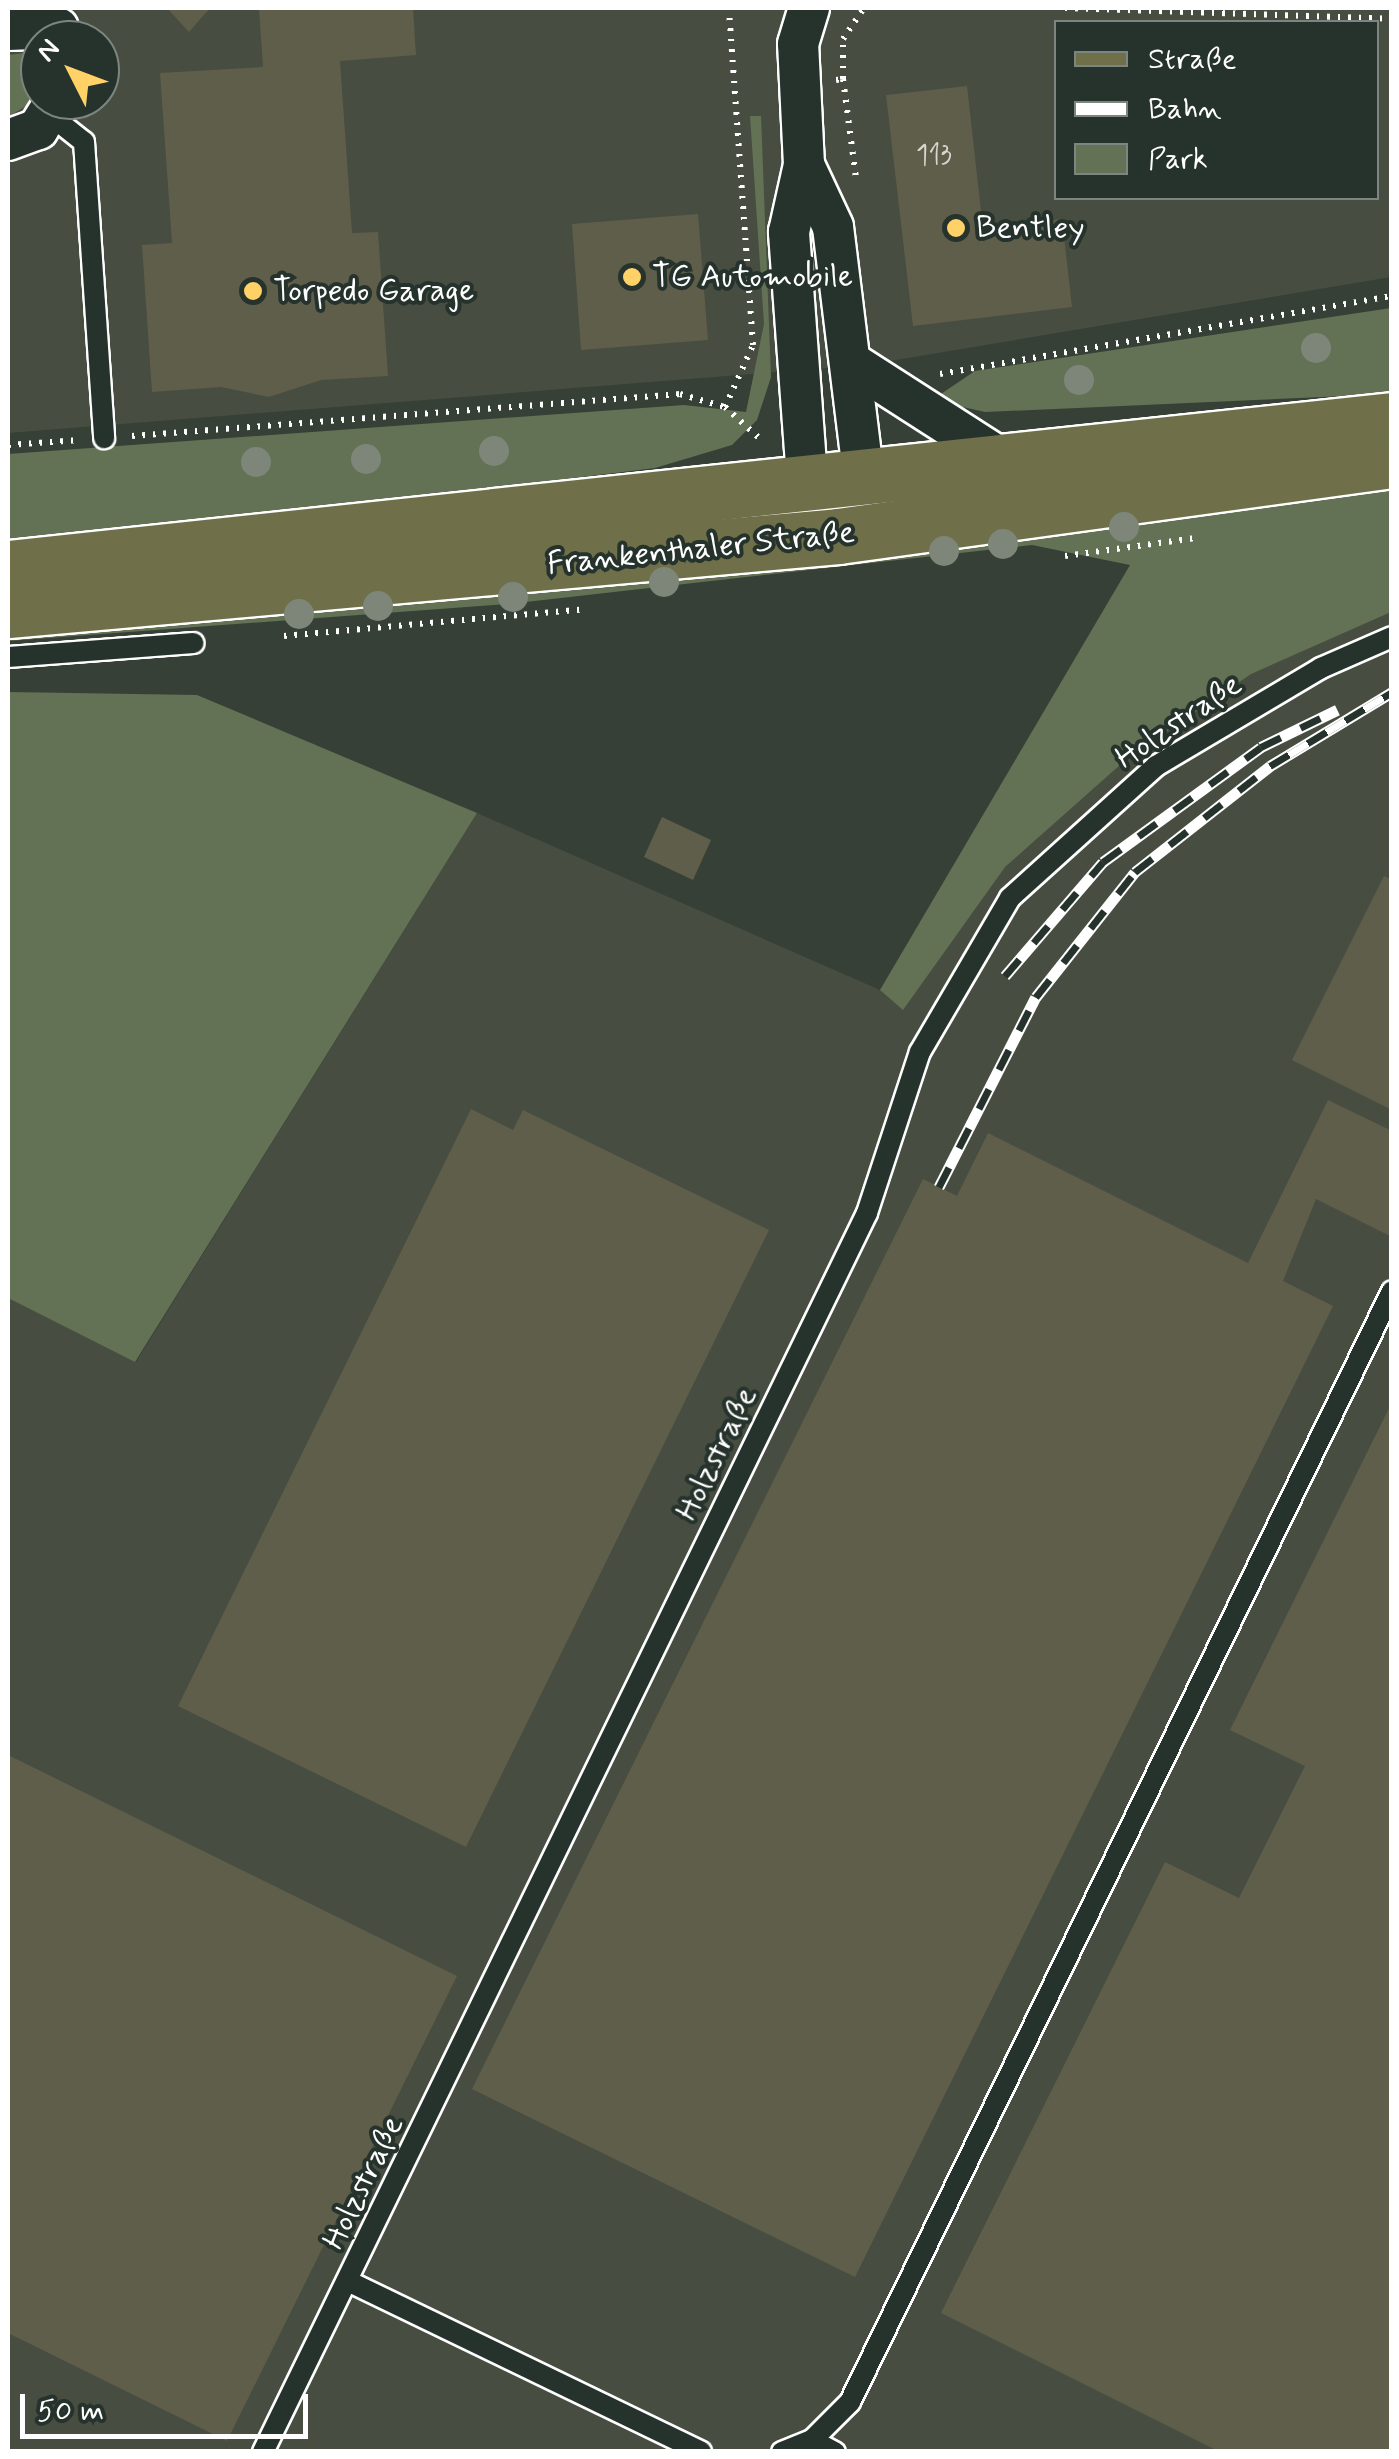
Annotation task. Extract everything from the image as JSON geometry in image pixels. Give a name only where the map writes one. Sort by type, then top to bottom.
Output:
[{"type":"main road","name":"Frankenthaler Straße","points":[[8,568],[805,455],[863,472],[1392,420]]},
{"type":"main road","points":[[805,455],[838,536]]},
{"type":"main road","name":"Frankenthaler Straße","points":[[8,610],[838,536],[1392,460]]},
{"type":"main road","points":[[838,536],[863,472]]},
{"type":"street","points":[[805,455],[789,232],[804,164],[798,44],[810,8]]},
{"type":"street","points":[[8,140],[36,120]]},
{"type":"street","points":[[804,164],[832,227],[863,472]]},
{"type":"street","points":[[852,363],[911,407],[1000,458]]},
{"type":"lane","points":[[64,120],[84,142],[104,438]]},
{"type":"lane","name":"Holzstraße","points":[[264,2452],[868,1214],[920,1052],[1010,898],[1156,766],[1320,668],[1392,637]]},
{"type":"lane","points":[[8,657],[193,643]]},
{"type":"lane","points":[[782,2452],[812,2440],[850,2402],[1392,1291]]},
{"type":"lane","points":[[350,2282],[702,2452]]},
{"type":"lane","points":[[812,2440],[834,2452]]},
{"type":"path","points":[[725,407],[753,345],[729,8]]},
{"type":"path","points":[[843,79],[843,39],[864,8]]},
{"type":"path","points":[[1065,8],[1392,19]]},
{"type":"path","points":[[911,407],[931,377],[981,360],[1392,296]]},
{"type":"path","points":[[8,445],[680,394],[725,407],[753,438],[805,455]]},
{"type":"shaded area","points":[[8,8],[1391,8],[1391,277],[866,365],[8,433]]},
{"type":"shaded area","points":[[1391,527],[1391,2451],[8,2451],[8,1298],[136,1362],[477,813],[880,990],[1138,565]]},
{"type":"green space","points":[[20,54],[20,110],[8,117],[8,55]]},
{"type":"green space","points":[[750,116],[761,116],[771,377],[757,420],[732,445],[655,468],[8,547],[8,454],[684,405],[746,412],[764,324]]},
{"type":"green space","points":[[1391,308],[1391,394],[985,412],[932,400],[975,371]]},
{"type":"green space","points":[[1391,480],[1391,612],[1251,674],[1129,757],[1005,867],[903,1010],[880,990],[1130,565],[1032,545],[507,604],[8,641],[8,626]]},
{"type":"green space","points":[[8,692],[197,695],[477,813],[135,1362],[8,1298]]},
{"type":"building","points":[[167,8],[210,8],[189,32]]},
{"type":"building","points":[[259,8],[413,8],[416,55],[340,61],[352,233],[378,232],[388,376],[321,380],[269,397],[221,387],[152,392],[142,245],[172,243],[160,73],[263,67]]},
{"type":"building","points":[[967,86],[983,229],[1062,219],[1072,307],[913,326],[886,95]]},
{"type":"building","points":[[698,214],[708,340],[581,350],[572,224]]},
{"type":"building","points":[[662,817],[711,840],[693,880],[644,857]]},
{"type":"building","points":[[1384,876],[1392,880],[1392,1110],[1292,1060]]},
{"type":"building","points":[[1328,1100],[1392,1131],[1392,1237],[1316,1199],[1283,1281],[1333,1306],[855,2277],[472,2089],[923,1179],[957,1196],[988,1133],[1248,1263]]},
{"type":"building","points":[[471,1109],[513,1130],[523,1110],[769,1230],[466,1847],[178,1706]]},
{"type":"building","points":[[1392,1402],[1392,2452],[1220,2452],[941,2313],[1165,1862],[1239,1898],[1305,1766],[1230,1730]]},
{"type":"building","points":[[8,1755],[457,1976],[227,2441],[8,2333]]},
{"type":"railway","points":[[939,1187],[1036,997],[1135,872],[1270,766],[1392,692]]},
{"type":"railway","points":[[1005,976],[1103,862],[1261,747],[1337,710]]},
{"type":"place","name":"Bentley","points":[[956,228]]},
{"type":"place","name":"TG Automobile","points":[[632,277]]},
{"type":"place","name":"Torpedo Garage","points":[[253,291]]}]
